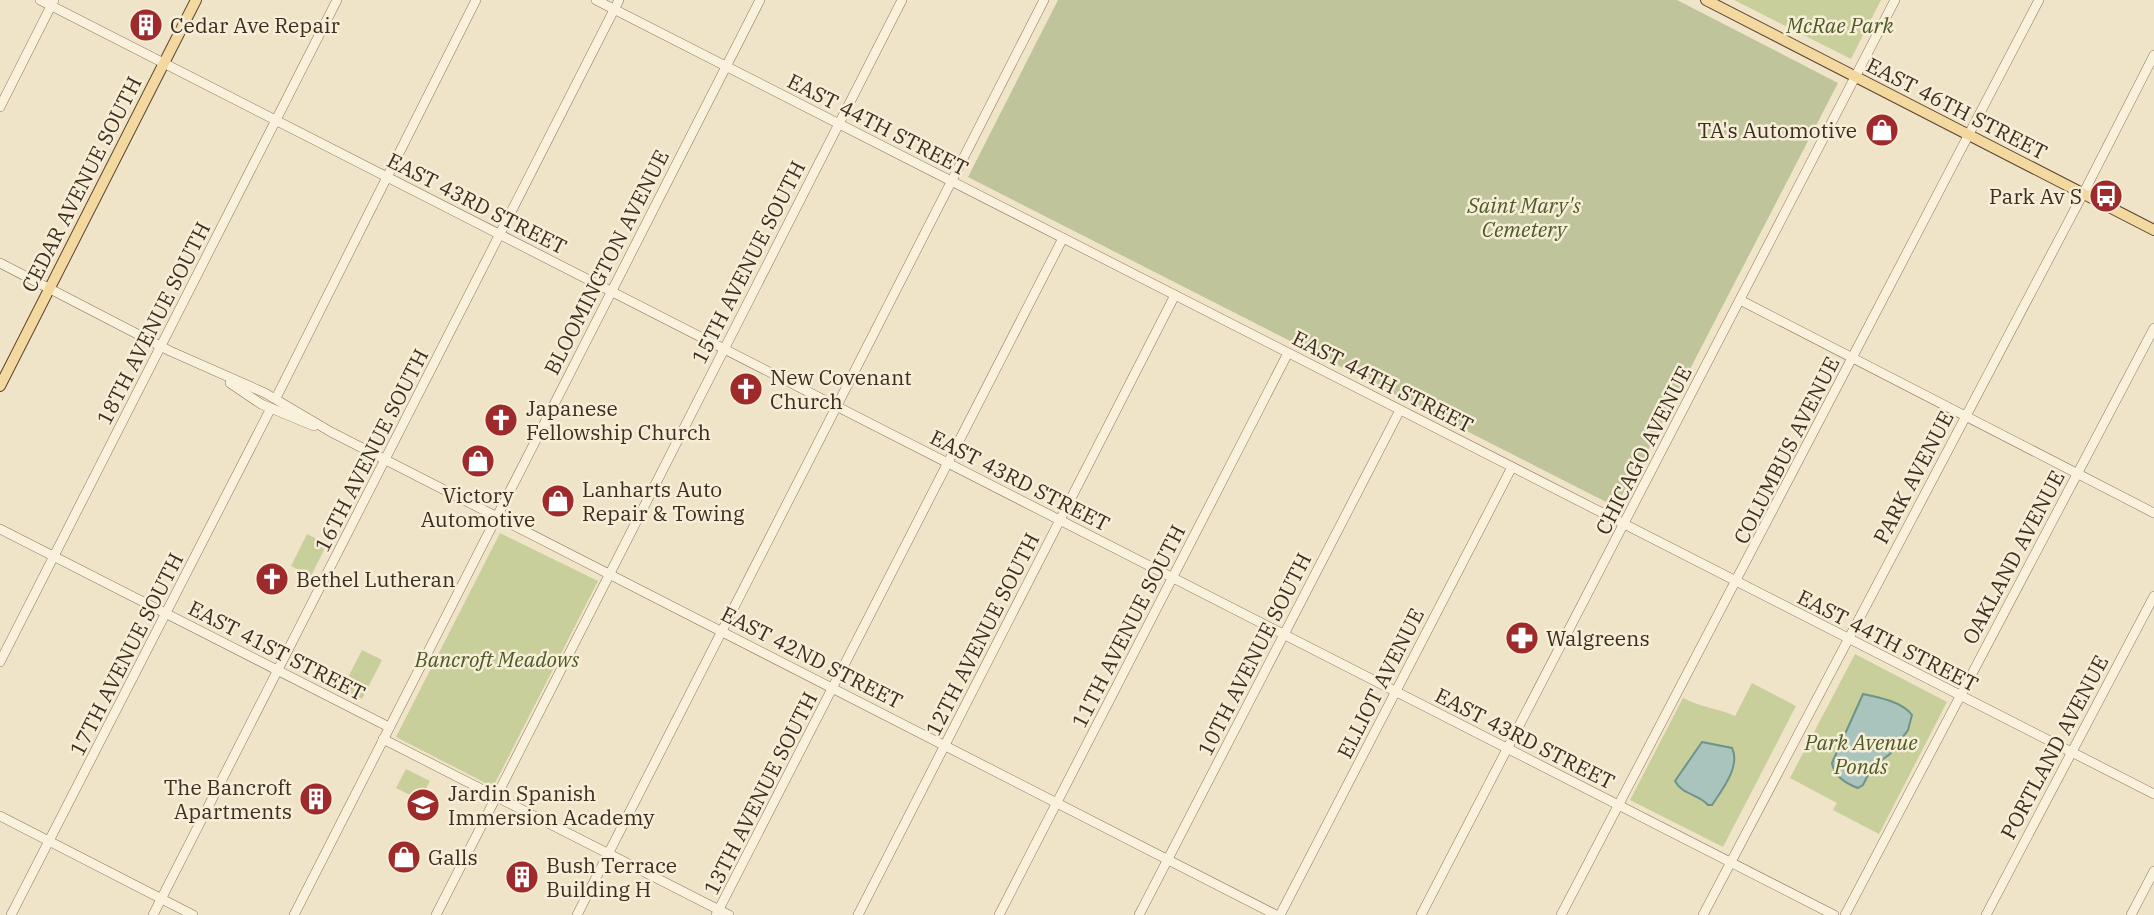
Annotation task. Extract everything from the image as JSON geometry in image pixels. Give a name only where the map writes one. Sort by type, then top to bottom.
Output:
[{"type":"main road","name":"CEDAR AVENUE SOUTH","points":[[0,386],[196,0]]},
{"type":"main road","name":"EAST 46TH STREET","points":[[1706,0],[2154,230]]},
{"type":"street","name":"EAST 43RD STREET","points":[[40,0],[52,3],[275,120],[1834,915]]},
{"type":"street","name":"18TH AVENUE SOUTH","points":[[0,662],[337,0]]},
{"type":"street","points":[[276,398],[476,0]]},
{"type":"street","name":"EAST 44TH STREET","points":[[596,0],[2154,794]]},
{"type":"street","name":"16TH AVENUE SOUTH","points":[[153,915],[619,0]]},
{"type":"street","name":"BLOOMINGTON AVENUE","points":[[294,915],[760,0]]},
{"type":"street","name":"15TH AVENUE SOUTH","points":[[436,915],[902,0]]},
{"type":"street","points":[[577,915],[1044,0]]},
{"type":"street","name":"CHICAGO AVENUE","points":[[1421,915],[1895,0]]},
{"type":"street","name":"COLUMBUS AVENUE","points":[[1561,915],[2039,0]]},
{"type":"street","points":[[0,107],[52,3]]},
{"type":"street","name":"PARK AVENUE","points":[[1703,915],[2154,55]]},
{"type":"street","name":"13TH AVENUE SOUTH","points":[[718,913],[1063,237]]},
{"type":"street","name":"EAST 42ND STREET","points":[[0,263],[160,346],[276,398],[331,432]]},
{"type":"street","name":"12TH AVENUE SOUTH","points":[[858,915],[1175,295]]},
{"type":"street","points":[[1740,300],[2154,513]]},
{"type":"street","name":"OAKLAND AVENUE","points":[[1844,915],[2154,328]]},
{"type":"street","name":"11TH AVENUE SOUTH","points":[[999,915],[1288,352]]},
{"type":"street","name":"EAST 42ND STREET","points":[[214,372],[261,404],[331,432],[386,459],[1278,915]]},
{"type":"street","name":"17TH AVENUE SOUTH","points":[[11,915],[271,408]]},
{"type":"street","name":"10TH AVENUE SOUTH","points":[[1139,915],[1401,410]]},
{"type":"street","name":"ELLIOT AVENUE","points":[[1278,915],[1512,467]]},
{"type":"street","name":"EAST 41ST STREET","points":[[0,529],[389,727]]},
{"type":"street","name":"PORTLAND AVENUE","points":[[1986,915],[2154,596]]},
{"type":"street","points":[[383,739],[496,795],[718,913],[729,915]]},
{"type":"street","points":[[0,816],[193,915]]},
{"type":"street","points":[[2131,915],[2154,871]]},
{"type":"green space","name":"Saint Mary's Cemetery","points":[[1058,0],[1677,0],[1838,83],[1643,460],[1641,459],[1616,507],[968,177]]},
{"type":"green space","name":"McRae Park","points":[[1734,0],[1881,0],[1851,59]]},
{"type":"green space","name":"Bancroft Meadows","points":[[500,533],[598,581],[493,787],[396,737]]},
{"type":"green space","points":[[307,534],[327,544],[311,576],[291,566]]},
{"type":"green space","points":[[362,650],[382,660],[362,699],[342,689]]},
{"type":"green space","name":"Park Avenue Ponds","points":[[1855,654],[1947,702],[1879,834],[1833,810],[1837,803],[1790,778]]},
{"type":"green space","name":"Park Avenue Ponds","points":[[1752,683],[1796,706],[1723,847],[1630,800],[1683,698],[1735,716]]},
{"type":"green space","points":[[406,769],[430,781],[420,800],[396,788]]},
{"type":"water","points":[[1863,694],[1896,703],[1912,715],[1908,730],[1890,754],[1872,767],[1863,785],[1858,788],[1842,779],[1835,772],[1832,763]]},
{"type":"water","points":[[1702,742],[1732,748],[1734,755],[1729,778],[1712,805],[1682,789],[1675,781]]},
{"type":"place","name":"Cedar Ave Repair","points":[[146,25]]},
{"type":"place","name":"TA's Automotive","points":[[1882,130]]},
{"type":"place","name":"Park Av S","points":[[2106,196]]},
{"type":"place","name":"New Covenant Church","points":[[746,389]]},
{"type":"place","name":"Japanese Fellowship Church","points":[[501,420]]},
{"type":"place","name":"Victory Automotive","points":[[478,461]]},
{"type":"place","name":"Lanharts Auto Repair & Towing","points":[[558,501]]},
{"type":"place","name":"Bethel Lutheran","points":[[272,579]]},
{"type":"place","name":"Walgreens","points":[[1522,638]]},
{"type":"place","name":"The Bancroft Apartments","points":[[316,799]]},
{"type":"place","name":"Jardin Spanish Immersion Academy","points":[[423,805]]},
{"type":"place","name":"Galls","points":[[404,857]]},
{"type":"place","name":"Bush Terrace Building H","points":[[522,877]]}]
